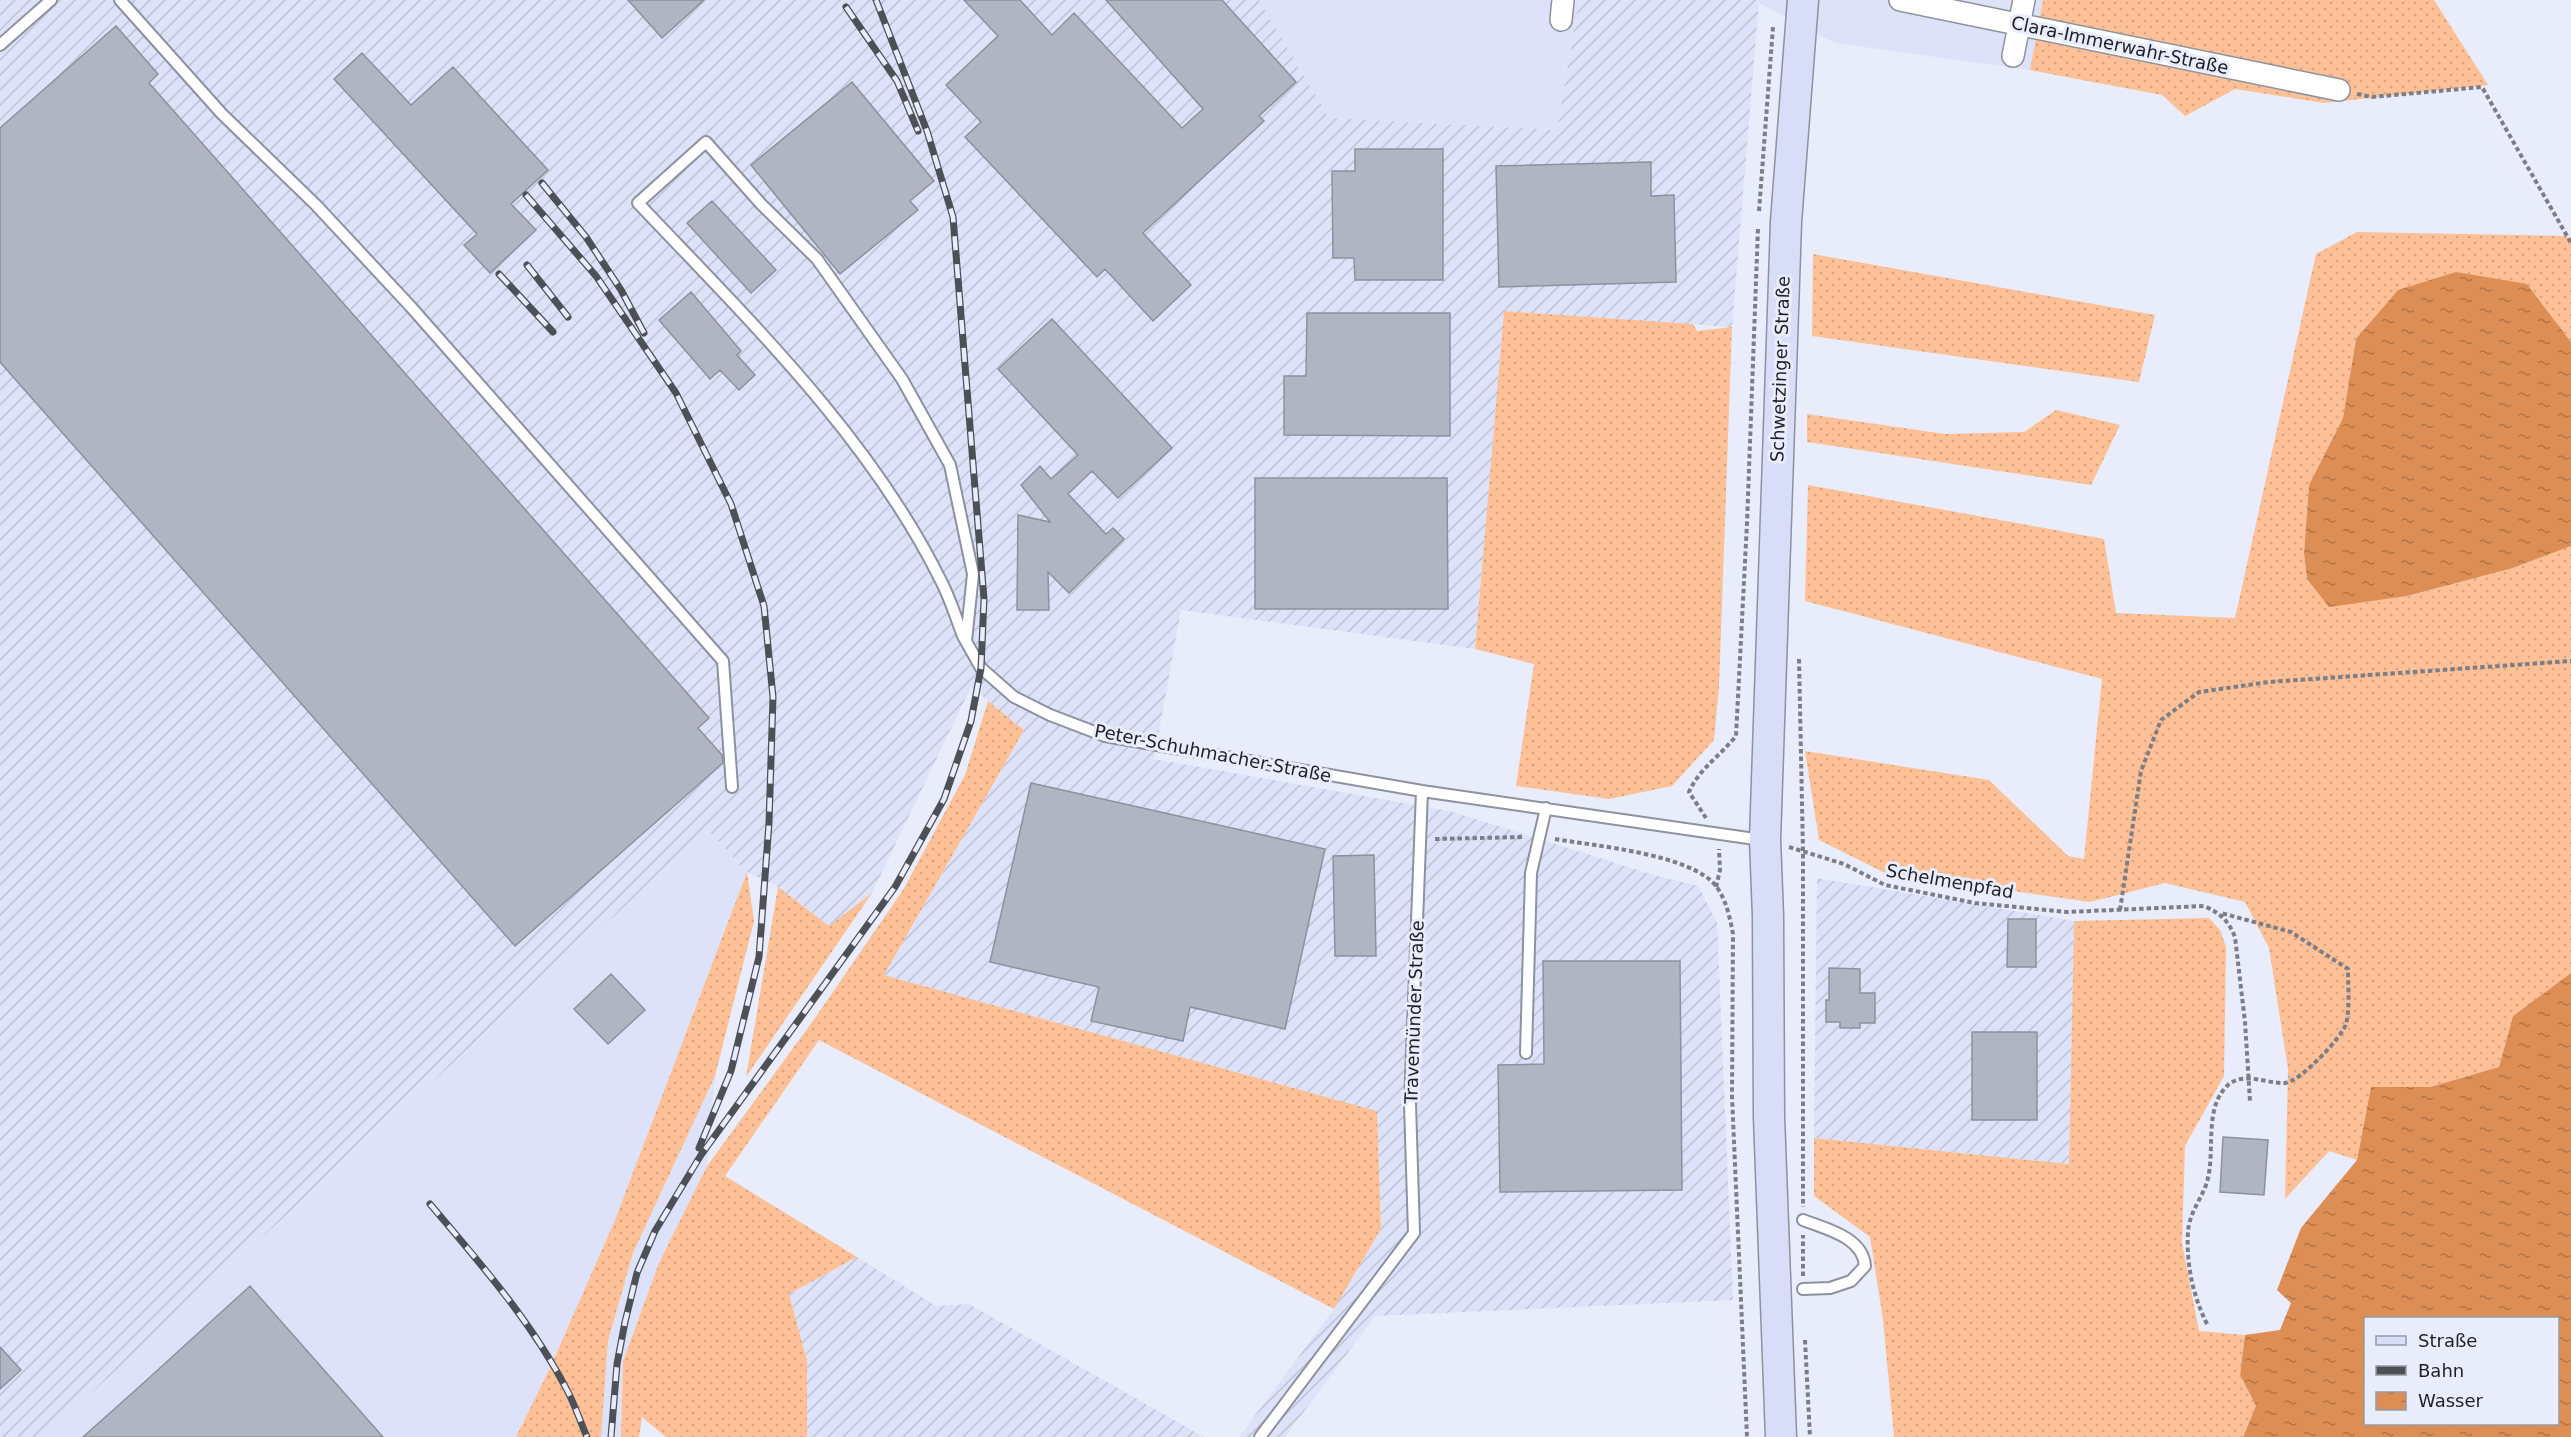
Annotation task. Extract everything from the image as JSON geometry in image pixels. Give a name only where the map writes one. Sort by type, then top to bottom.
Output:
[{"type":"main road","name":"Schwetzinger Straße","points":[[1781,1437],[1769,1117],[1768,916],[1765,840],[1771,601],[1786,222],[1803,0]]},
{"type":"street","name":"Clara-Immerwahr-Straße","points":[[1900,0],[2339,90]]},
{"type":"street","points":[[2013,56],[2024,0]]},
{"type":"lane","points":[[0,45],[51,0]]},
{"type":"lane","points":[[120,0],[222,114],[316,206],[403,298],[723,661],[732,788]]},
{"type":"lane","name":"Peter-Schuhmacher-Straße","points":[[966,641],[973,574],[950,465],[902,379],[816,258],[761,204],[706,142],[638,203],[753,325],[846,432],[897,504],[942,582],[966,641],[981,668],[1014,697],[1050,715],[1105,736],[1422,791],[1765,840]]},
{"type":"lane","name":"Travemünder Straße","points":[[1260,1437],[1414,1233],[1410,1104],[1422,791]]},
{"type":"lane","points":[[1526,1053],[1531,873],[1546,808]]},
{"type":"lane","points":[[1803,1220],[1828,1229],[1856,1244],[1864,1255],[1865,1266],[1851,1281],[1830,1288],[1803,1289]]},
{"type":"path","points":[[1759,216],[1774,19]]},
{"type":"path","points":[[2339,90],[2372,97],[2482,87],[2571,243]]},
{"type":"path","points":[[1716,887],[1720,854],[1715,832],[1689,792],[1695,778],[1722,753],[1736,736],[1758,227]]},
{"type":"path","points":[[1798,648],[1803,852],[1803,1289]]},
{"type":"path","points":[[2120,910],[2141,771],[2161,720],[2199,692],[2269,682],[2571,661]]},
{"type":"path","points":[[1420,838],[1474,840],[1538,837],[1646,855],[1682,864],[1703,874],[1716,887],[1727,910],[1733,934],[1732,1096],[1747,1437]]},
{"type":"path","name":"Schelmenpfad","points":[[1765,840],[1844,864],[1885,885],[1975,903],[2067,912],[2204,906],[2220,913],[2290,933],[2348,969],[2346,1025],[2311,1068],[2287,1083],[2248,1078]]},
{"type":"path","points":[[2220,913],[2230,925],[2235,937],[2250,1101]]},
{"type":"path","points":[[2207,1324],[2196,1302],[2188,1230],[2195,1205],[2206,1184],[2218,1096],[2230,1083],[2248,1078]]},
{"type":"path","points":[[1805,1334],[1810,1437]]},
{"type":"shaded area","points":[[0,0],[1259,0],[1329,118],[1557,130],[1579,0],[1759,0],[1732,327],[1504,311],[1475,649],[1181,610],[1154,759],[1450,811],[1657,876],[1698,886],[1717,922],[1733,1300],[1375,1316],[1285,1437],[1239,1437],[1334,1309],[1381,1229],[1377,1111],[884,975],[1024,730],[971,687],[872,893],[829,926],[778,887],[747,872],[708,830],[43,1437],[0,1437]]},
{"type":"shaded area","points":[[1259,0],[1579,0],[1558,130],[1329,118]]},
{"type":"shaded area","points":[[1759,0],[2043,0],[2030,70],[1835,43],[1759,3]]},
{"type":"shaded area","points":[[2043,0],[2434,0],[2488,85],[2324,103],[2235,89],[2185,116],[2162,95],[2030,70]]},
{"type":"shaded area","points":[[2357,232],[2567,236],[2571,243],[2571,342],[2527,284],[2356,339],[2343,418],[2309,485],[2304,553],[2307,579],[2329,606],[2407,596],[2513,568],[2571,546],[2571,973],[2513,1016],[2499,1067],[2430,1087],[2371,1087],[2357,1160],[2329,1151],[2285,1199],[2288,1069],[2269,948],[2245,902],[2165,883],[2090,902],[1885,873],[1819,840],[1805,751],[1989,780],[2068,856],[2084,859],[2102,679],[1805,601],[1808,485],[2104,539],[2116,613],[2235,618],[2316,254]]},
{"type":"shaded area","points":[[1813,254],[2155,315],[2139,382],[1812,336]]},
{"type":"shaded area","points":[[1504,311],[1693,324],[1697,331],[1732,327],[1719,687],[1714,740],[1672,786],[1609,799],[1516,786],[1534,664],[1475,649]]},
{"type":"shaded area","points":[[2056,410],[2120,425],[2091,485],[1807,442],[1807,414],[1945,434],[2024,432]]},
{"type":"shaded area","points":[[988,701],[1024,730],[884,975],[1377,1111],[1381,1229],[1334,1309],[819,1040],[725,1176],[857,1257],[789,1294],[807,1361],[807,1437],[666,1437],[642,1417],[639,1437],[621,1437],[623,1361],[659,1263],[707,1166],[815,1018],[903,890],[965,775]]},
{"type":"shaded area","points":[[708,830],[747,872],[615,1220],[550,1368],[516,1437],[43,1437]]},
{"type":"shaded area","points":[[747,872],[754,921],[715,1076],[633,1253],[608,1341],[601,1437],[516,1437],[550,1368],[615,1220]]},
{"type":"shaded area","points":[[1817,878],[2074,921],[2069,1164],[1814,1138]]},
{"type":"shaded area","points":[[778,887],[829,926],[872,893],[746,1077]]},
{"type":"shaded area","points":[[2209,918],[2220,930],[2226,947],[2224,1076],[2185,1146],[2182,1243],[2199,1331],[2245,1335],[2240,1375],[2256,1406],[2243,1437],[1894,1437],[1883,1319],[1870,1237],[1814,1196],[1814,1138],[2069,1164],[2074,921]]},
{"type":"shaded area","points":[[715,1076],[707,1166],[659,1263],[623,1360],[621,1437],[601,1437],[608,1341],[633,1253]]},
{"type":"shaded area","points":[[857,1257],[936,1306],[969,1304],[1204,1437],[807,1437],[807,1361],[789,1294]]},
{"type":"water","points":[[2456,272],[2527,284],[2571,342],[2571,546],[2513,568],[2407,596],[2329,607],[2307,579],[2304,553],[2309,485],[2343,418],[2356,339],[2398,290]]},
{"type":"water","points":[[2571,973],[2571,1437],[2243,1437],[2256,1406],[2240,1375],[2245,1335],[2280,1330],[2291,1303],[2277,1290],[2301,1228],[2357,1160],[2371,1087],[2430,1087],[2499,1067],[2513,1016]]},
{"type":"building","points":[[628,0],[704,0],[662,38]]},
{"type":"building","points":[[964,0],[1020,0],[1052,35],[1074,13],[1182,128],[1203,109],[1106,0],[1222,0],[1296,82],[1259,116],[1264,121],[1143,233],[1191,285],[1153,321],[1105,269],[1097,277],[965,137],[981,122],[946,85],[998,36]]},
{"type":"building","points":[[116,26],[158,74],[149,83],[709,718],[698,728],[722,755],[723,763],[515,946],[0,362],[0,128]]},
{"type":"building","points":[[362,53],[411,105],[453,67],[548,170],[511,204],[536,230],[490,273],[464,245],[477,234],[334,79]]},
{"type":"building","points":[[852,82],[934,181],[910,201],[918,210],[840,274],[751,165]]},
{"type":"building","points":[[1355,149],[1443,149],[1443,280],[1355,280],[1354,258],[1333,258],[1332,171],[1355,171]]},
{"type":"building","points":[[1651,162],[1651,196],[1674,195],[1676,282],[1499,287],[1496,166]]},
{"type":"building","points":[[712,201],[776,270],[751,293],[687,223]]},
{"type":"building","points":[[691,292],[741,351],[737,355],[755,375],[739,390],[720,370],[710,379],[659,320]]},
{"type":"building","points":[[1307,313],[1450,313],[1450,436],[1284,435],[1284,376],[1306,376]]},
{"type":"building","points":[[1052,319],[1172,448],[1118,498],[1092,471],[1068,494],[1106,534],[1113,528],[1124,539],[1069,593],[1048,572],[1049,610],[1017,610],[1018,515],[1050,522],[1021,485],[1040,466],[1051,479],[1078,455],[998,369]]},
{"type":"building","points":[[1255,478],[1447,478],[1448,609],[1255,609]]},
{"type":"building","points":[[1031,783],[1325,849],[1285,1029],[1190,1007],[1183,1041],[1091,1021],[1099,987],[990,962]]},
{"type":"building","points":[[1374,855],[1376,956],[1335,956],[1333,856]]},
{"type":"building","points":[[2008,919],[2036,919],[2036,967],[2007,967]]},
{"type":"building","points":[[1543,961],[1680,961],[1682,1190],[1500,1192],[1498,1065],[1544,1064]]},
{"type":"building","points":[[1829,968],[1860,969],[1860,993],[1875,993],[1875,1023],[1860,1023],[1860,1028],[1840,1028],[1840,1022],[1826,1022]]},
{"type":"building","points":[[611,974],[645,1010],[608,1044],[574,1009]]},
{"type":"building","points":[[1972,1032],[2037,1032],[2037,1120],[1972,1120]]},
{"type":"building","points":[[2223,1137],[2268,1140],[2264,1195],[2220,1192]]},
{"type":"building","points":[[250,1286],[383,1437],[83,1437],[139,1387]]},
{"type":"building","points":[[0,1347],[21,1370],[0,1389]]},
{"type":"railway","points":[[611,1437],[617,1364],[625,1322],[637,1273],[655,1231],[701,1155],[895,887],[944,799],[971,721],[981,668],[984,599],[953,217],[927,131],[876,0]]},
{"type":"railway","points":[[846,7],[897,81],[918,131]]},
{"type":"railway","points":[[542,183],[586,237],[621,290],[644,333]]},
{"type":"railway","points":[[526,195],[596,276],[676,393],[731,504],[764,606],[773,697],[769,823],[759,957],[731,1071],[699,1148]]},
{"type":"railway","points":[[527,265],[568,317]]},
{"type":"railway","points":[[499,274],[553,332]]},
{"type":"railway","points":[[430,1204],[521,1316],[567,1390],[587,1437]]}]
